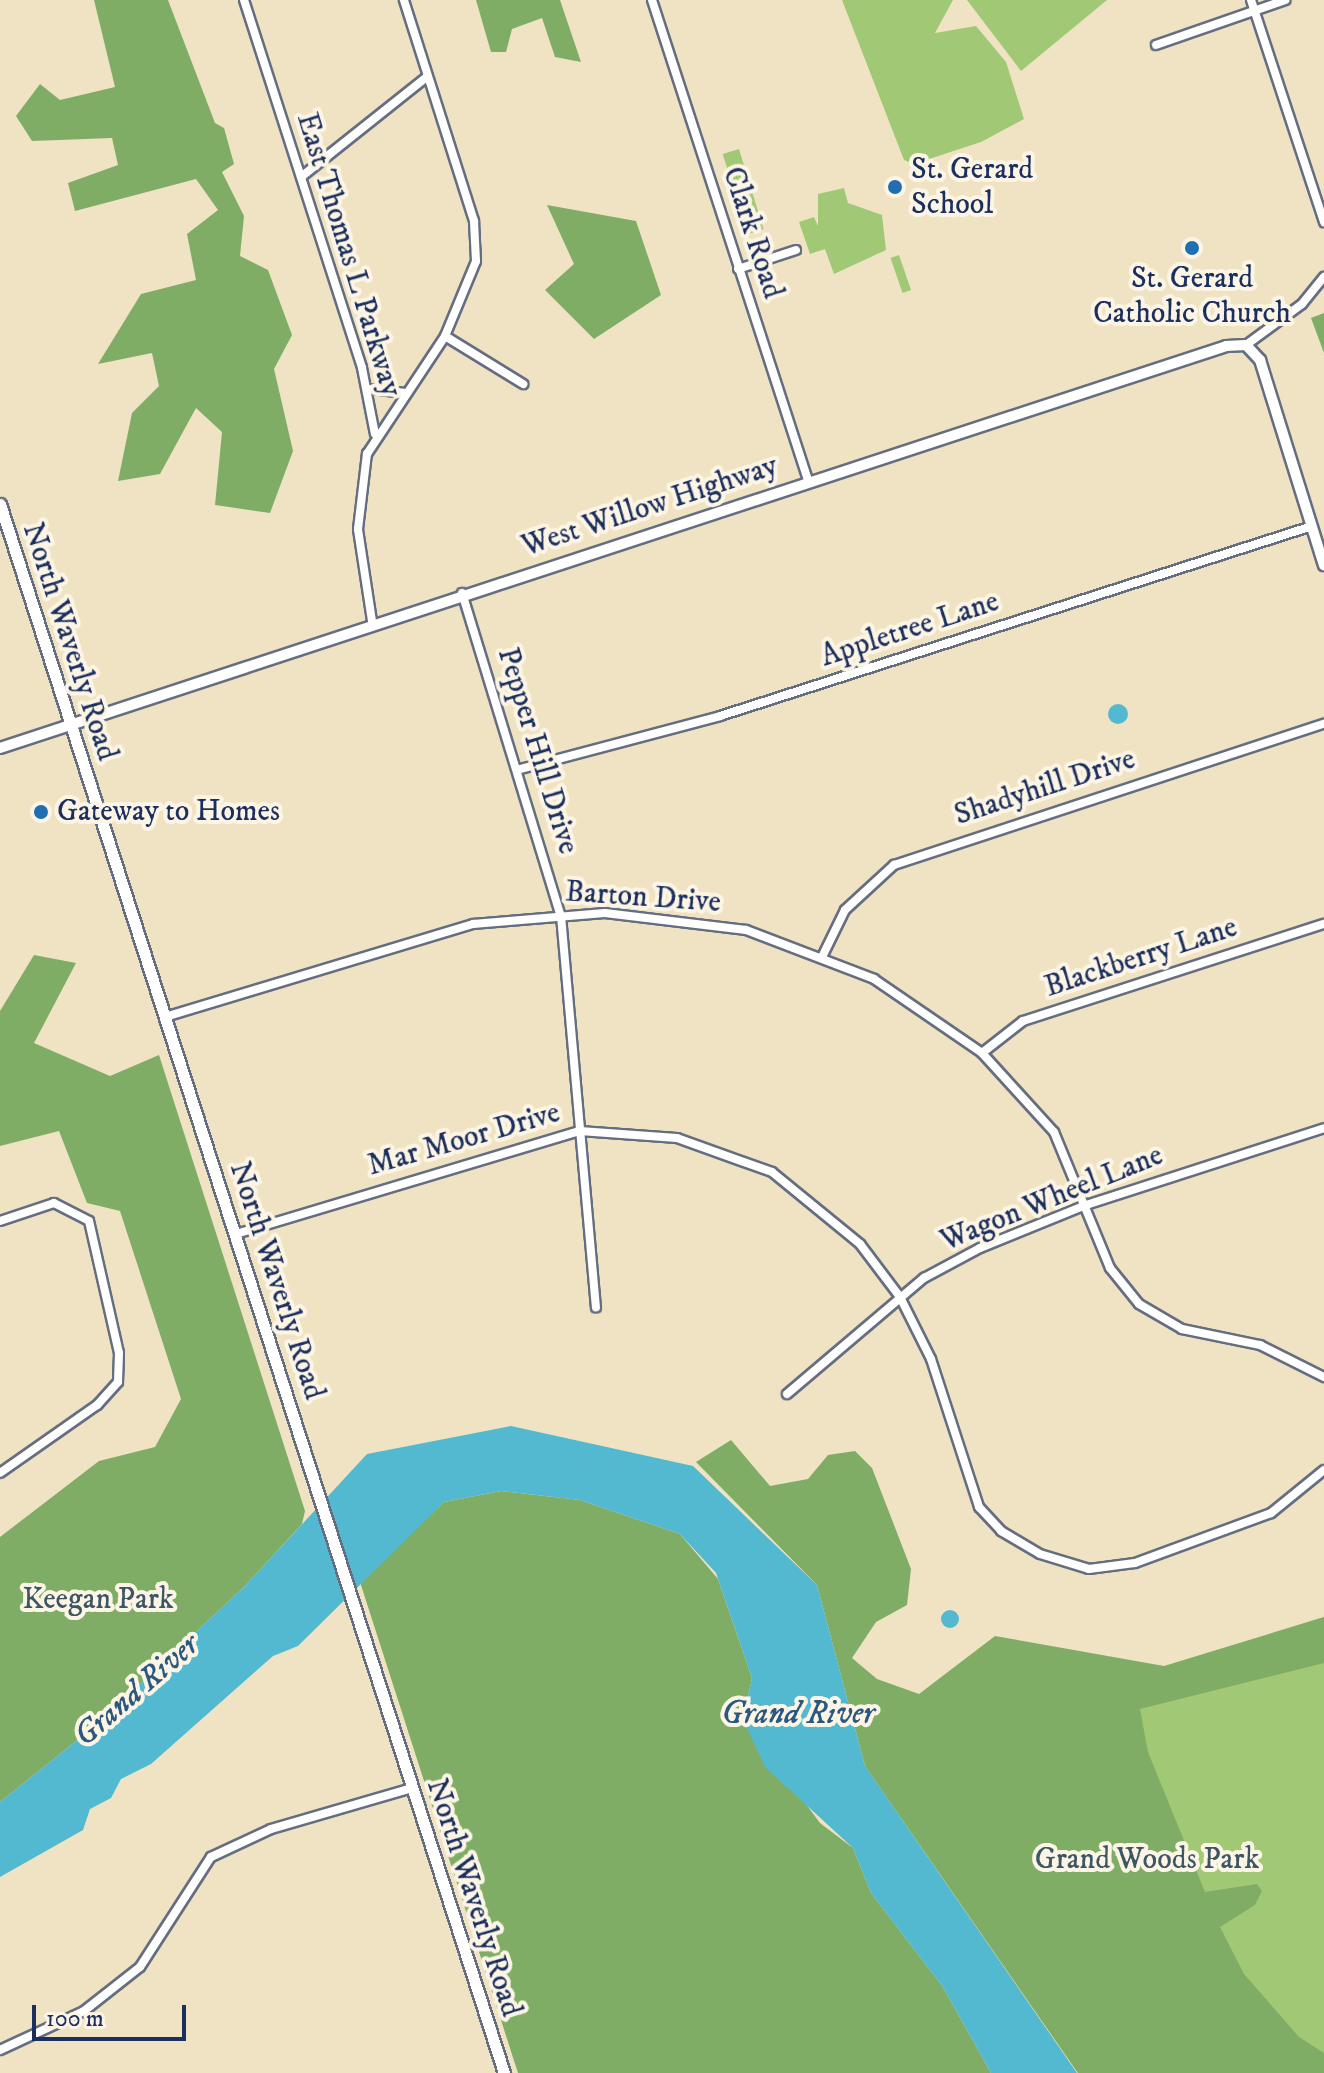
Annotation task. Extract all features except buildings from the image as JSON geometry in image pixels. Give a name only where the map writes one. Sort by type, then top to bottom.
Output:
[{"type":"main road","name":"North Waverly Road","points":[[0,504],[504,2073]]},
{"type":"street","name":"East Thomas L Parkway","points":[[244,0],[368,389],[376,435],[358,529],[372,621]]},
{"type":"street","points":[[376,435],[445,336],[469,288],[476,243],[404,0]]},
{"type":"street","name":"Clark Road","points":[[652,0],[808,480]]},
{"type":"street","points":[[1251,0],[1324,222]]},
{"type":"street","points":[[1156,45],[1285,0]]},
{"type":"street","points":[[301,177],[428,76]]},
{"type":"street","points":[[738,269],[796,250]]},
{"type":"street","points":[[1324,277],[1302,304],[1246,345],[1260,360],[1324,565]]},
{"type":"street","points":[[445,336],[523,384]]},
{"type":"street","name":"West Willow Highway","points":[[0,748],[372,621],[808,480],[1246,345]]},
{"type":"street","points":[[368,389],[404,393]]},
{"type":"street","name":"Appletree Lane","points":[[520,769],[720,716],[1312,526]]},
{"type":"street","name":"Pepper Hill Drive","points":[[462,593],[520,769],[561,916],[596,1307]]},
{"type":"street","name":"Shadyhill Drive","points":[[823,955],[845,910],[894,865],[1324,724]]},
{"type":"street","name":"Barton Drive","points":[[165,1017],[438,932],[561,916],[673,917],[746,930],[823,955],[906,998],[982,1053],[1054,1132],[1110,1268],[1139,1304],[1182,1329],[1260,1345],[1324,1377]]},
{"type":"street","name":"Blackberry Lane","points":[[982,1053],[1023,1021],[1324,924]]},
{"type":"street","name":"Wagon Wheel Lane","points":[[787,1394],[900,1297],[969,1253],[1086,1205],[1324,1128]]},
{"type":"street","name":"Mar Moor Drive","points":[[236,1234],[580,1131],[677,1138],[772,1172],[831,1214],[900,1297],[931,1359],[979,1507],[1001,1531],[1040,1554],[1089,1569],[1135,1563],[1251,1523],[1324,1470]]},
{"type":"street","points":[[0,1221],[54,1203],[89,1221],[97,1239],[116,1328],[118,1382],[0,1473]]},
{"type":"street","points":[[0,2050],[84,2011],[140,1967],[211,1857],[283,1825],[412,1788]]},
{"type":"green space","points":[[94,0],[168,0],[215,123],[224,128],[234,164],[222,172],[244,216],[240,256],[268,270],[292,335],[274,369],[293,451],[270,513],[215,505],[222,432],[196,408],[160,474],[118,481],[132,413],[159,386],[152,353],[98,364],[141,294],[196,280],[187,234],[218,210],[196,179],[75,211],[68,183],[118,165],[112,138],[32,141],[16,116],[40,84],[60,100],[115,87]]},
{"type":"green space","points":[[476,0],[560,0],[581,62],[555,57],[542,18],[512,29],[506,52],[491,52]]},
{"type":"green space","points":[[842,0],[953,0],[935,33],[976,26],[1006,62],[1024,119],[981,142],[914,164],[904,160]]},
{"type":"green space","points":[[967,0],[1107,0],[1021,71]]},
{"type":"green space","points":[[739,149],[764,229],[747,234],[723,154]]},
{"type":"green space","points":[[844,188],[848,203],[882,215],[886,250],[834,274],[825,249],[810,254],[799,222],[814,217],[818,226],[818,194]]},
{"type":"green space","points":[[547,205],[636,221],[661,295],[594,339],[545,290],[574,264]]},
{"type":"green space","points":[[899,255],[911,290],[903,293],[890,258]]},
{"type":"green space","points":[[1324,313],[1324,353],[1311,318]]},
{"type":"green space","name":"Keegan Park","points":[[34,955],[76,963],[34,1043],[110,1076],[159,1055],[305,1511],[302,1524],[244,1587],[95,1726],[0,1802],[0,1537],[99,1461],[155,1447],[181,1399],[120,1211],[87,1203],[59,1131],[0,1146],[0,1011]]},
{"type":"green space","name":"Grand Woods Park","points":[[731,1440],[770,1486],[808,1479],[828,1455],[855,1451],[872,1468],[911,1569],[907,1605],[876,1622],[852,1658],[877,1679],[919,1694],[995,1636],[1164,1666],[1324,1617],[1324,1663],[1140,1709],[1148,1752],[1205,1892],[1257,1884],[1262,1891],[1255,1905],[1220,1927],[1244,1974],[1299,2037],[1324,2053],[1324,2073],[1078,2073],[865,1766],[817,1585],[696,1462]]},
{"type":"green space","points":[[501,1491],[580,1500],[680,1534],[718,1579],[752,1678],[743,1719],[820,1823],[853,1848],[871,1893],[943,1987],[991,2073],[518,2073],[360,1582],[444,1502]]},
{"type":"green space","name":"Grand Woods Park","points":[[1324,1617],[1324,2073],[1078,2073],[865,1766]]},
{"type":"water","points":[[1118,704],[1125,707],[1128,714],[1125,721],[1118,724],[1111,721],[1108,714],[1111,707]]},
{"type":"water","name":"Grand River","points":[[511,1426],[693,1466],[817,1585],[865,1766],[1077,2073],[991,2073],[943,1987],[871,1893],[853,1848],[765,1767],[743,1719],[752,1678],[716,1573],[680,1534],[580,1500],[501,1491],[444,1502],[298,1646],[273,1656],[151,1764],[121,1779],[111,1798],[90,1809],[83,1830],[0,1877],[0,1802],[95,1726],[244,1587],[367,1454]]},
{"type":"water","points":[[950,1610],[959,1619],[950,1628],[941,1619]]},
{"type":"place","name":"St. Gerard School","points":[[895,187]]},
{"type":"place","name":"St. Gerard Catholic Church","points":[[1192,248]]},
{"type":"place","name":"Gateway to Homes","points":[[41,812]]}]
